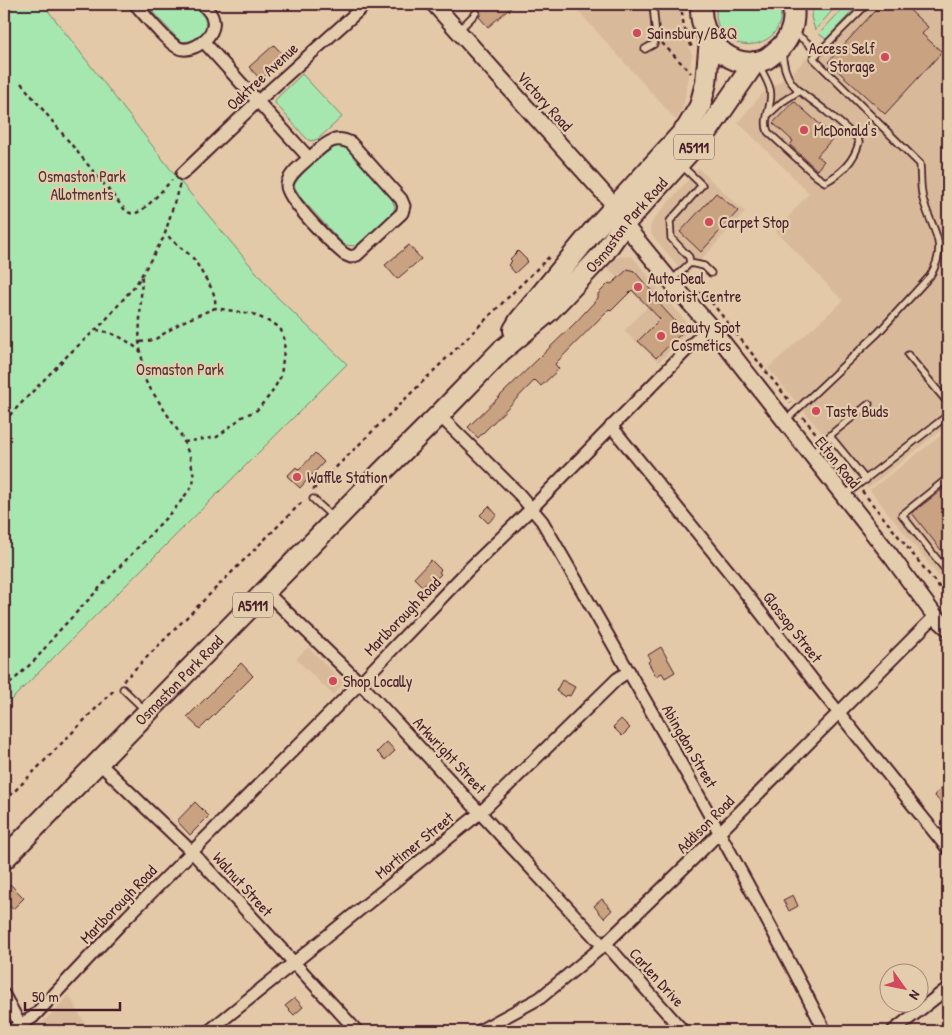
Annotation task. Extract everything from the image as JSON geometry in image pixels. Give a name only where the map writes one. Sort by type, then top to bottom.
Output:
[{"type":"highway","name":"Osmaston Park Road","points":[[703,21],[724,53],[748,62],[765,59],[792,21]]},
{"type":"highway","name":"Osmaston Park Road","points":[[501,351],[520,320],[615,206],[687,128],[700,106],[706,83],[703,21]]},
{"type":"highway","name":"Osmaston Park Road","points":[[4,859],[501,351],[548,312],[603,254],[624,224],[707,132],[756,62]]},
{"type":"street","points":[[135,4],[180,49],[191,49],[210,34],[214,24],[212,16],[202,4]]},
{"type":"street","name":"Oaktree Avenue","points":[[182,174],[366,4]]},
{"type":"street","name":"Victory Road","points":[[434,4],[615,206],[624,224]]},
{"type":"street","points":[[203,41],[309,158]]},
{"type":"street","points":[[339,139],[351,144],[401,198],[404,206],[402,213],[357,254],[350,256],[344,254],[295,204],[288,194],[286,186],[290,178],[309,158],[331,140],[339,139]]},
{"type":"street","name":"Elton Road","points":[[624,224],[710,326],[907,576],[935,616],[948,628]]},
{"type":"street","name":"Marlborough Road","points":[[10,1031],[22,1028],[127,917],[360,683],[470,568],[532,508],[710,326]]},
{"type":"street","name":"Abingdon Street","points":[[439,415],[519,494],[542,521],[720,832],[782,946],[825,1031]]},
{"type":"street","name":"Glossop Street","points":[[611,426],[948,849]]},
{"type":"street","name":"Arkwright Street","points":[[266,592],[360,683],[605,945]]},
{"type":"street","name":"Addison Road","points":[[479,1031],[540,998],[605,945],[935,616]]},
{"type":"street","name":"Mortimer Street","points":[[209,1031],[481,812],[617,679],[629,672]]},
{"type":"street","name":"Walnut Street","points":[[99,763],[192,852],[357,1031]]},
{"type":"street","name":"Carlen Drive","points":[[605,945],[683,1031]]},
{"type":"street","points":[[893,1031],[948,988]]},
{"type":"street","points":[[4,994],[22,1028]]},
{"type":"lane","points":[[645,49],[654,44],[656,37],[653,4]]},
{"type":"lane","points":[[784,422],[878,333],[930,276],[935,268],[940,245],[922,198],[920,164],[813,58],[867,4]]},
{"type":"lane","points":[[458,31],[476,13]]},
{"type":"lane","points":[[792,21],[804,40],[818,54]]},
{"type":"lane","points":[[756,62],[770,88],[771,98],[766,127],[768,132],[825,182],[840,173],[851,160],[859,142],[857,138],[799,91],[789,80],[783,67],[792,21]]},
{"type":"lane","points":[[768,116],[782,102],[799,91]]},
{"type":"lane","points":[[680,164],[702,185],[670,221],[671,238],[689,257],[690,263]]},
{"type":"lane","points":[[690,263],[704,266],[711,273]]},
{"type":"lane","points":[[671,282],[690,263]]},
{"type":"lane","points":[[908,355],[948,402]]},
{"type":"lane","points":[[811,456],[830,436],[870,404]]},
{"type":"lane","points":[[844,496],[948,415]]},
{"type":"lane","points":[[830,436],[866,480]]},
{"type":"lane","points":[[948,478],[902,515],[948,573]]},
{"type":"lane","points":[[313,499],[335,520]]},
{"type":"lane","points":[[123,689],[147,713]]},
{"type":"path","points":[[682,4],[686,35],[694,53]]},
{"type":"path","points":[[656,37],[684,66]]},
{"type":"path","points":[[695,70],[695,77]]},
{"type":"path","points":[[21,83],[124,210],[131,214],[148,205],[178,174],[182,174]]},
{"type":"path","points":[[4,420],[69,354],[96,330],[142,275],[166,232],[182,174]]},
{"type":"path","points":[[166,232],[173,242],[191,256],[199,266],[215,296],[215,308]]},
{"type":"path","points":[[4,689],[36,659],[57,633],[193,485],[194,477],[190,457],[184,442],[148,388],[139,342],[142,275]]},
{"type":"path","points":[[139,342],[154,340],[182,322],[215,308],[260,316],[281,330],[284,341],[280,376],[272,394],[257,410],[242,417],[217,437],[184,442]]},
{"type":"path","points":[[96,330],[119,337],[141,352]]},
{"type":"shaded area","points":[[572,4],[680,4],[682,27],[692,55],[683,108],[676,120]]},
{"type":"shaded area","points":[[860,4],[940,4],[948,23],[948,425],[868,488],[768,368],[843,301],[776,231],[809,193],[738,122],[761,95],[793,72]]},
{"type":"shaded area","points":[[698,168],[745,212],[686,276],[651,234],[650,227],[654,219]]},
{"type":"shaded area","points":[[632,256],[691,328],[659,362],[624,331],[647,307],[606,266],[617,257]]},
{"type":"shaded area","points":[[948,430],[948,588],[870,490]]},
{"type":"shaded area","points":[[308,647],[344,683],[333,695],[296,659]]},
{"type":"shaded area","points":[[69,995],[85,1024],[71,1031],[35,1031]]},
{"type":"green space","name":"Osmaston Park","points":[[17,4],[43,4],[178,179],[277,297],[347,364],[4,707],[4,14]]},
{"type":"green space","points":[[145,4],[193,4],[204,17],[205,30],[195,40],[180,41]]},
{"type":"green space","points":[[717,4],[780,4],[780,22],[773,34],[762,42],[748,44],[735,42],[724,34],[717,22]]},
{"type":"green space","points":[[814,4],[838,4],[815,30],[811,17]]},
{"type":"green space","points":[[847,4],[859,4],[826,39],[819,34]]},
{"type":"green space","points":[[302,74],[342,117],[318,139],[311,141],[307,139],[275,103],[276,99]]},
{"type":"green space","points":[[337,146],[345,147],[353,154],[392,199],[395,207],[392,216],[356,246],[344,245],[301,198],[294,186],[313,164]]},
{"type":"building","points":[[468,4],[491,4],[495,9],[500,4],[515,4],[488,27],[479,17],[481,14],[480,10],[477,8],[473,9]]},
{"type":"building","name":"Access Self Storage","points":[[881,4],[903,4],[928,27],[922,34],[942,52],[885,114],[828,62]]},
{"type":"building","points":[[274,45],[286,58],[261,80],[249,67]]},
{"type":"building","name":"McDonald's","points":[[794,101],[834,137],[817,156],[824,161],[817,170],[790,145],[793,141],[773,123]]},
{"type":"building","name":"Carpet Stop","points":[[716,193],[738,211],[701,252],[680,232]]},
{"type":"building","points":[[409,245],[421,259],[397,279],[385,265]]},
{"type":"building","points":[[518,251],[528,261],[515,273],[508,265],[512,261],[510,259]]},
{"type":"building","points":[[628,269],[634,271],[657,297],[655,299],[684,331],[656,358],[638,341],[660,319],[632,290],[611,311],[609,309],[555,364],[559,369],[541,386],[535,380],[478,438],[468,427],[575,323],[609,283],[611,284]]},
{"type":"building","points":[[315,453],[324,462],[300,488],[287,476],[296,467],[299,470]]},
{"type":"building","points":[[948,485],[948,559],[912,513]]},
{"type":"building","points":[[489,506],[497,515],[488,523],[480,515]]},
{"type":"building","points":[[431,560],[441,570],[439,572],[441,574],[428,587],[425,584],[423,587],[414,578]]},
{"type":"building","points":[[661,647],[675,672],[665,678],[662,673],[656,676],[648,662],[651,660],[648,655]]},
{"type":"building","points":[[241,663],[253,676],[200,729],[187,717]]},
{"type":"building","points":[[562,680],[575,687],[570,696],[567,695],[565,697],[556,691]]},
{"type":"building","points":[[621,719],[630,728],[622,736],[613,727]]},
{"type":"building","points":[[387,742],[395,751],[385,760],[377,752]]},
{"type":"building","points":[[943,788],[948,794],[948,799],[942,804],[934,795]]},
{"type":"building","points":[[195,802],[209,816],[190,835],[177,821]]},
{"type":"building","points":[[10,884],[24,898],[13,909],[9,906],[4,911],[4,891]]},
{"type":"building","points":[[793,895],[798,906],[789,911],[783,900]]},
{"type":"building","points":[[602,899],[612,910],[604,918],[594,906]]},
{"type":"building","points":[[295,998],[303,1007],[294,1015],[285,1006]]},
{"type":"place","name":"Sainsbury/B&Q","points":[[637,33]]},
{"type":"place","name":"Access Self Storage","points":[[885,57]]},
{"type":"place","name":"McDonald's","points":[[804,130]]},
{"type":"place","name":"Carpet Stop","points":[[709,222]]},
{"type":"place","name":"Auto-Deal Motorist Centre","points":[[638,287]]},
{"type":"place","name":"Beauty Spot Cosmetics","points":[[661,336]]},
{"type":"place","name":"Taste Buds","points":[[816,411]]},
{"type":"place","name":"Waffle Station","points":[[297,477]]},
{"type":"place","name":"Shop Locally","points":[[333,681]]},
{"type":"park label","name":"Osmaston Park Allotments","points":[[82,185]]}]
